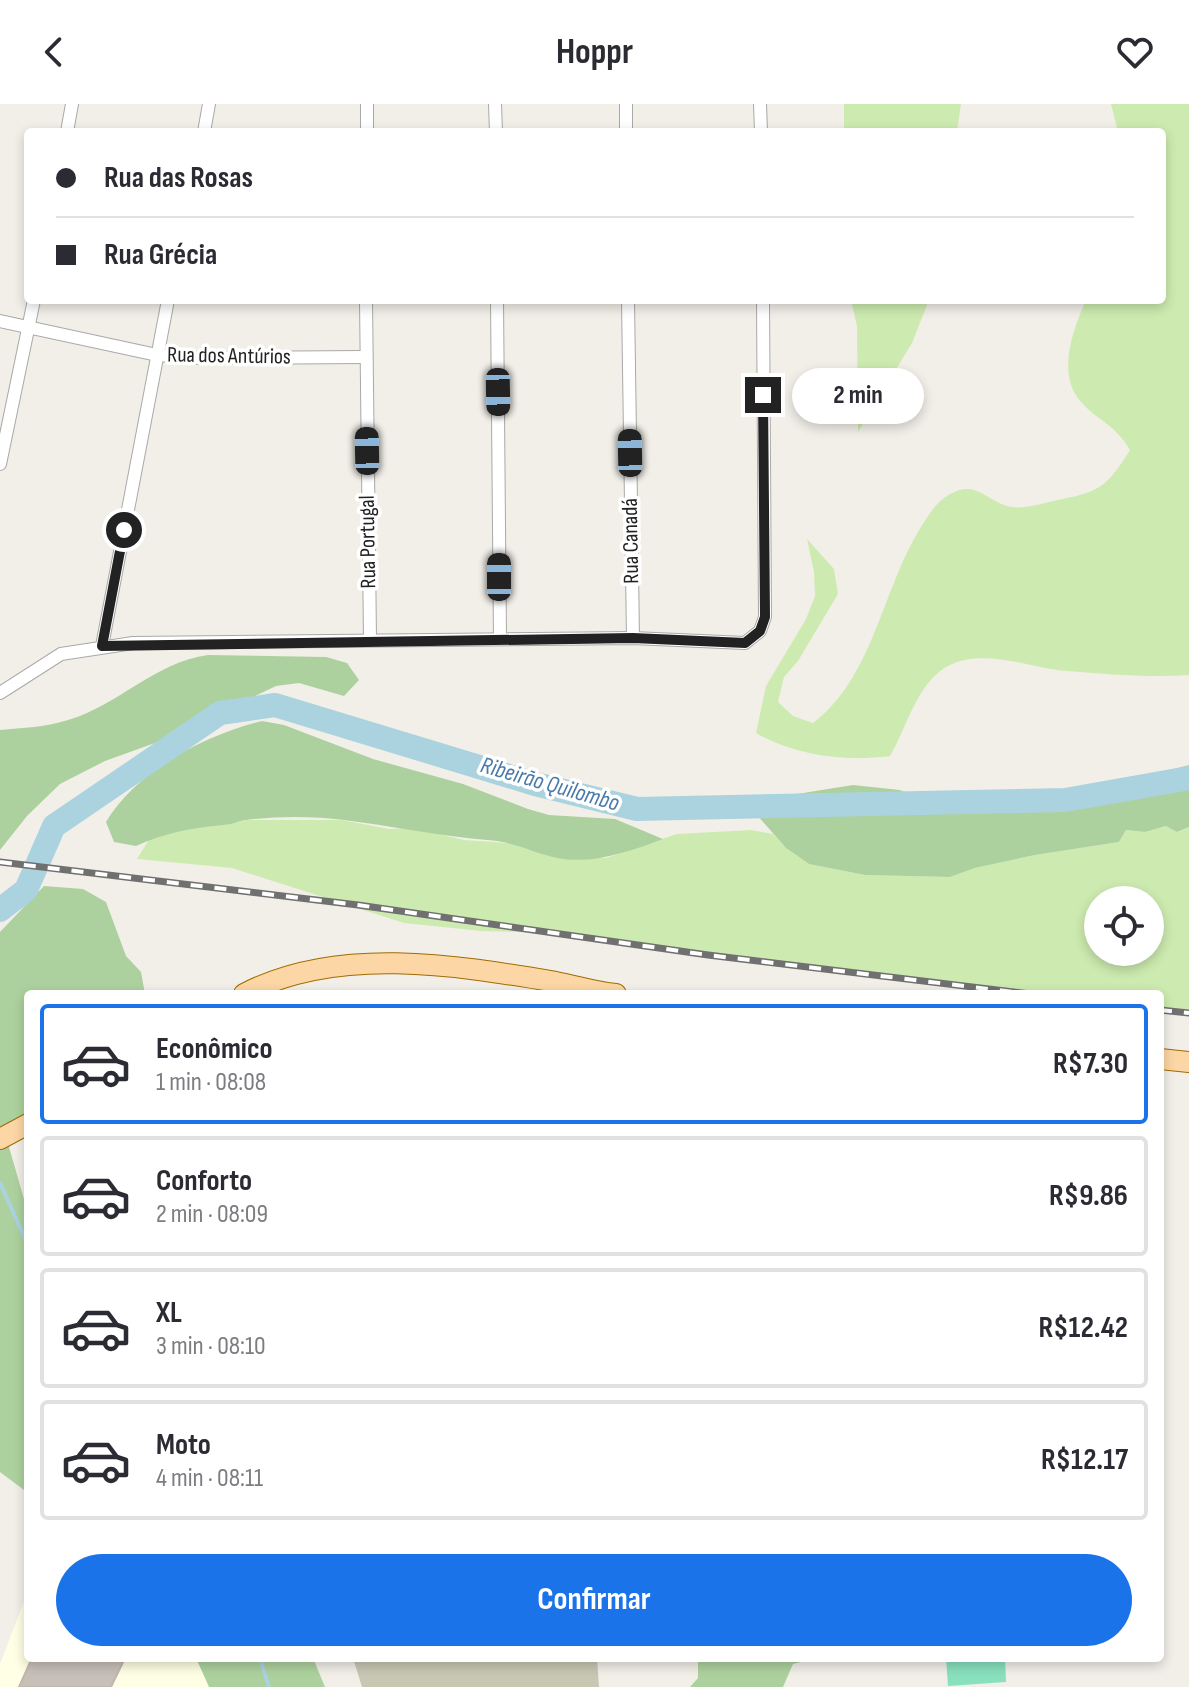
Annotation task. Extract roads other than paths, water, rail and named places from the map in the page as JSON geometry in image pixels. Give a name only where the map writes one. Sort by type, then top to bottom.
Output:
[{"type":"main road","points":[[269,986],[339,963],[430,967],[559,983],[578,990]]},
{"type":"main road","points":[[1164,1059],[1189,1062]]},
{"type":"street","points":[[68,128],[72,104]]},
{"type":"street","points":[[205,128],[209,104]]},
{"type":"street","points":[[367,104],[367,128]]},
{"type":"street","points":[[495,104],[496,128]]},
{"type":"street","points":[[626,104],[626,128]]},
{"type":"street","points":[[760,104],[761,128]]},
{"type":"street","points":[[0,464],[33,304]]},
{"type":"street","points":[[102,646],[167,304]]},
{"type":"street","name":"Rua Portugal","points":[[366,304],[370,639]]},
{"type":"street","points":[[497,304],[500,639]]},
{"type":"street","name":"Rua Canadá","points":[[628,304],[633,638]]},
{"type":"street","points":[[0,693],[61,654],[102,646],[370,639],[633,638],[745,643],[760,631],[765,617],[763,304]]},
{"type":"street","name":"Rua dos Antúrios","points":[[0,321],[157,355],[200,358],[365,357]]},
{"type":"waterway","name":"Ribeirão Quilombo","points":[[0,910],[26,890],[54,826],[220,713],[275,705],[535,784],[637,809],[1065,800],[1189,778]]},
{"type":"waterway","points":[[0,1183],[24,1236]]},
{"type":"waterway","points":[[261,1662],[269,1687]]},
{"type":"railway","points":[[0,862],[358,905],[708,955],[997,990]]},
{"type":"railway","points":[[1164,1010],[1189,1013]]}]
